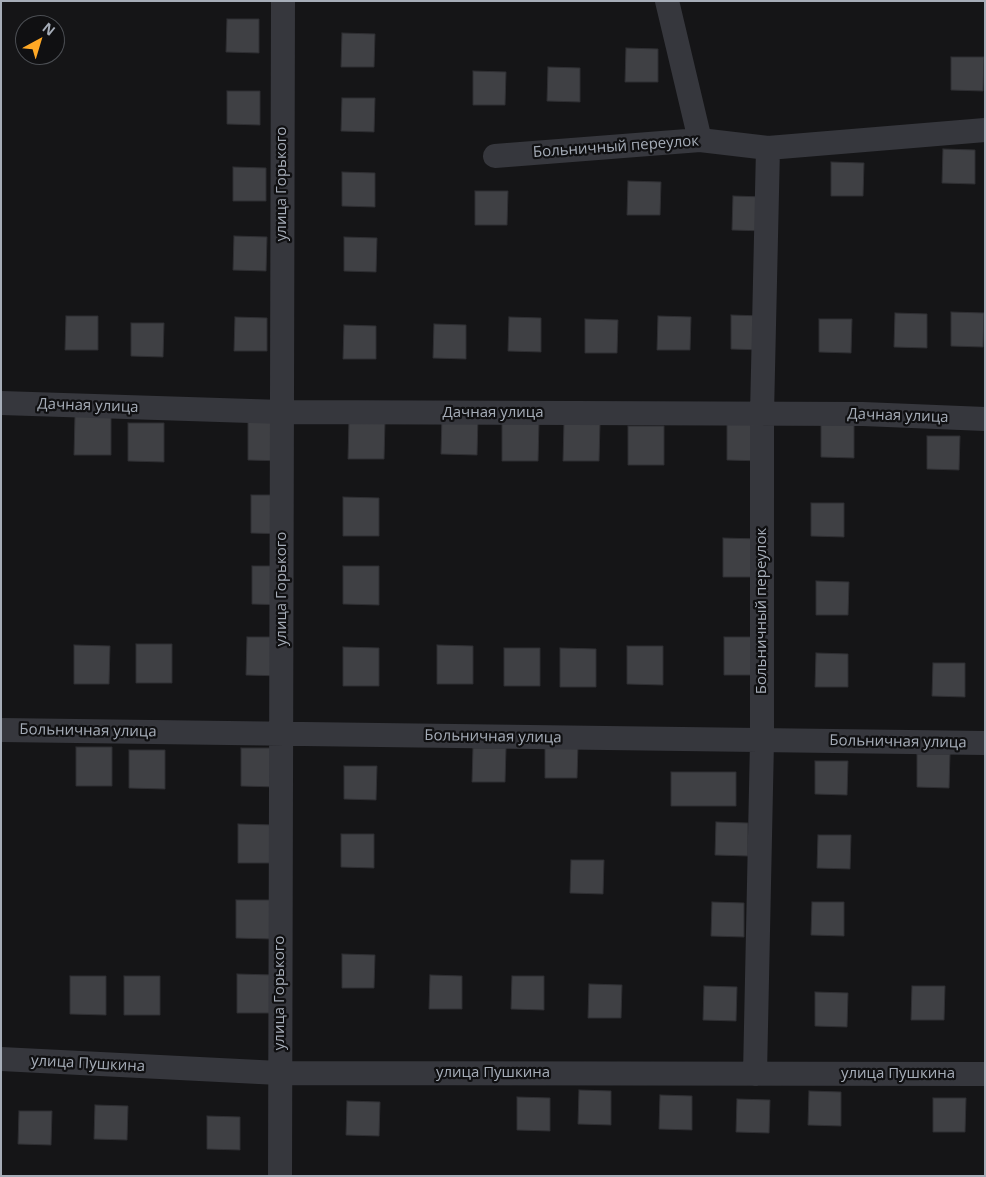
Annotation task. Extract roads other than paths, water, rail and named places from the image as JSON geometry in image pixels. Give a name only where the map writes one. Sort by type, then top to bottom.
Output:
[{"type":"street","name":"улица Горького","points":[[280,1176],[283,1]]},
{"type":"street","points":[[667,1],[700,140]]},
{"type":"street","name":"Больничный переулок","points":[[495,156],[700,140],[768,148],[985,130]]},
{"type":"street","name":"Больничный переулок","points":[[755,1074],[762,741],[762,414],[768,148]]},
{"type":"street","name":"Дачная улица","points":[[1,403],[282,412],[863,414],[985,419]]},
{"type":"street","name":"Больничная улица","points":[[1,730],[985,743]]},
{"type":"street","name":"улица Пушкина","points":[[1,1059],[279,1073],[985,1074]]}]
